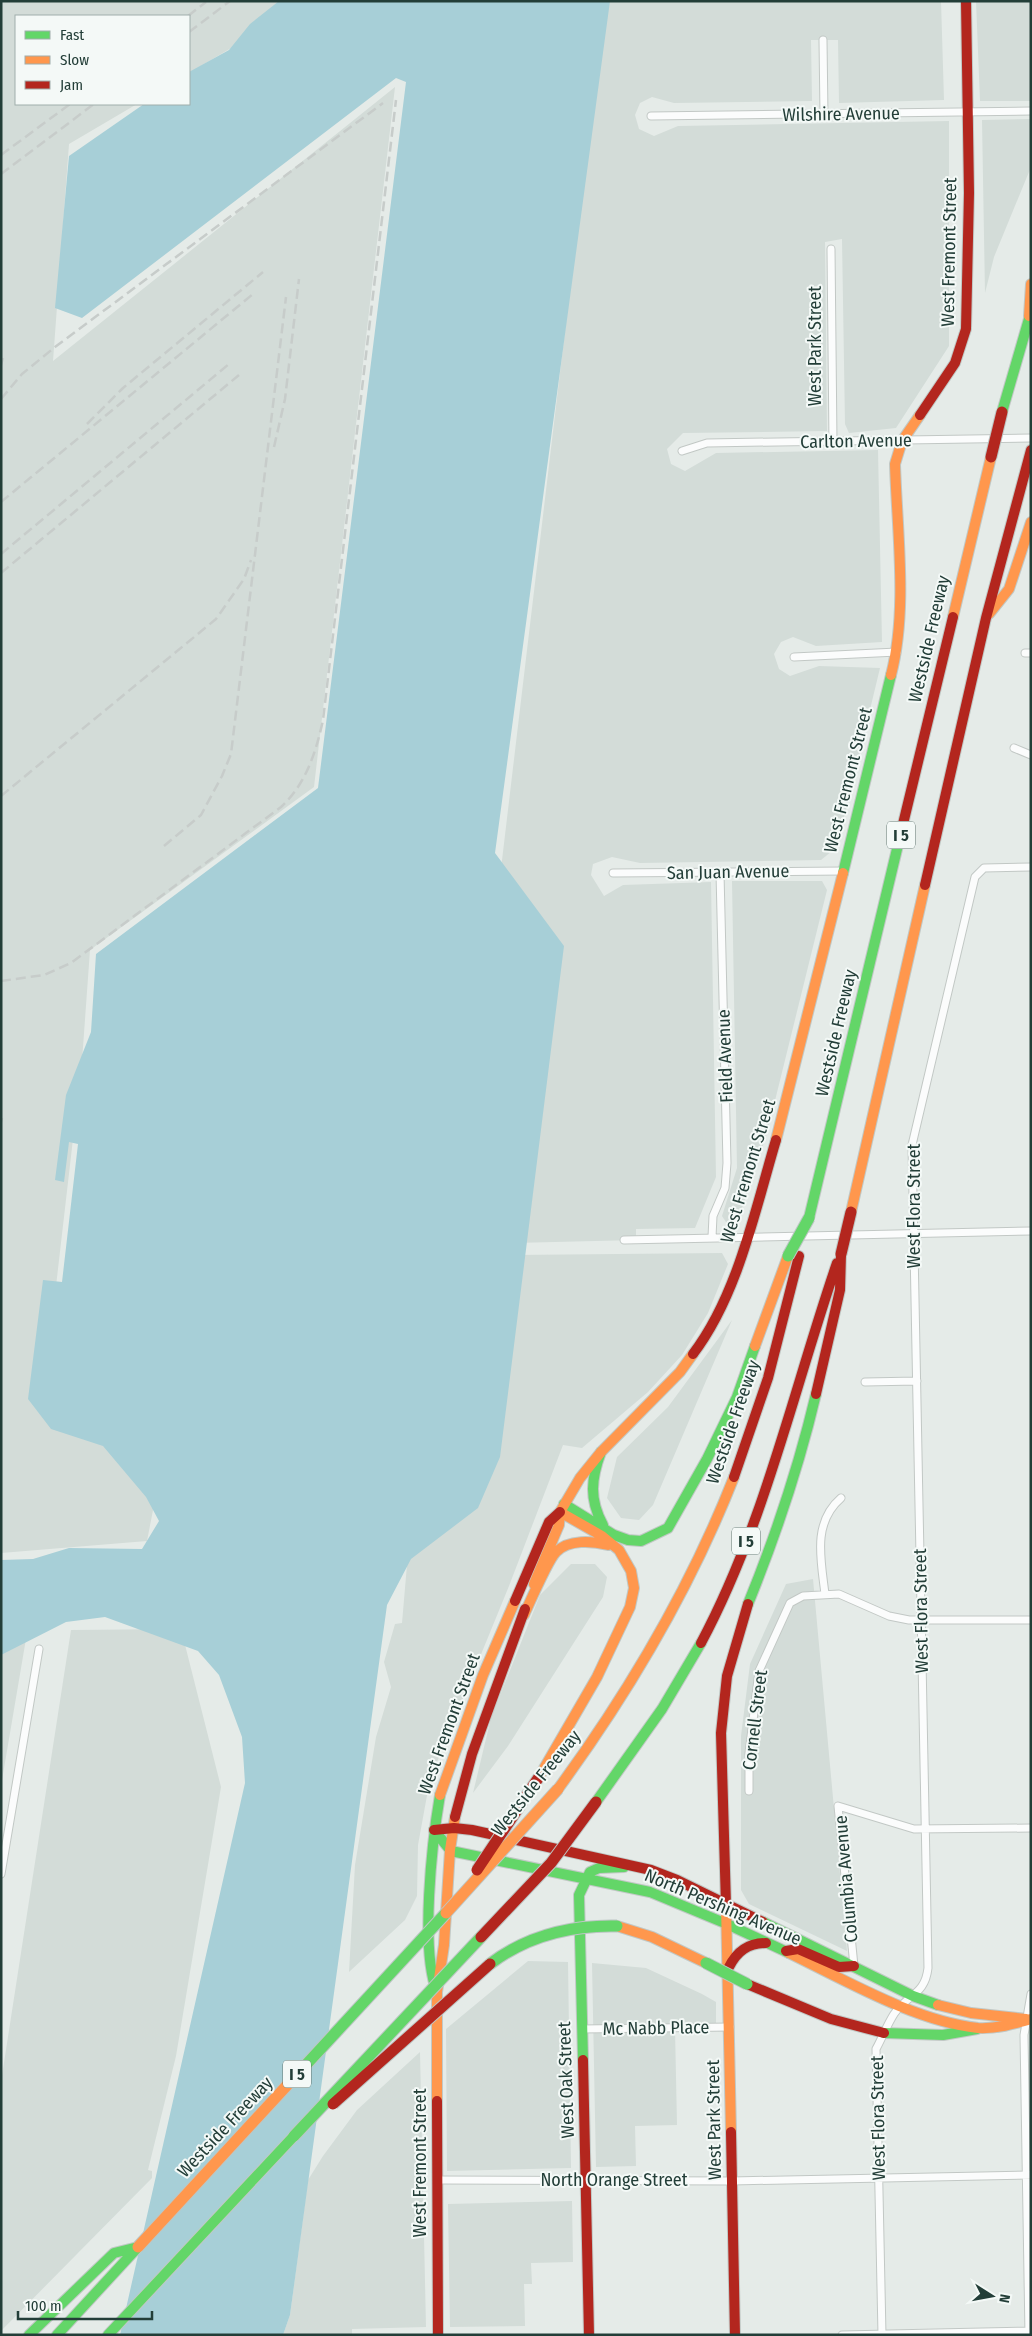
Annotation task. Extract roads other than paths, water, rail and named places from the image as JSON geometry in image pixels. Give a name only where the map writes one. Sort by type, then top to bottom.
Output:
[{"type":"main road","name":"West Fremont Street","points":[[437,1992],[431,1977],[429,1954],[434,1830],[441,1789],[483,1675],[549,1522],[562,1508],[580,1478],[601,1452],[680,1372],[705,1339],[734,1279],[786,1112],[897,652],[900,613],[895,464],[902,441],[954,363],[966,329],[969,202],[966,1]]},
{"type":"main road","name":"Westside Freeway","points":[[57,2335],[558,1789],[592,1742],[642,1663],[683,1589],[716,1520],[763,1396],[794,1256],[810,1215],[991,457],[1030,314],[1031,284]]},
{"type":"main road","name":"I 5","points":[[108,2335],[551,1863],[640,1743],[678,1684],[718,1606],[766,1492],[787,1432],[828,1288],[841,1254],[986,618],[1030,454]]},
{"type":"main road","points":[[986,618],[1009,589],[1031,522]]},
{"type":"main road","name":"West Park Street","points":[[735,2335],[729,1968],[721,1733],[727,1676],[742,1620],[774,1542],[803,1448],[840,1290],[841,1254]]},
{"type":"main road","points":[[562,1508],[605,1528],[614,1535],[628,1540],[641,1541],[662,1532],[674,1520],[707,1459],[737,1397],[794,1256]]},
{"type":"main road","points":[[601,1452],[592,1477],[591,1495],[595,1512],[605,1528]]},
{"type":"main road","name":"West Fremont Street","points":[[438,2335],[437,1992],[441,1973],[454,1828],[458,1803],[487,1708],[524,1615],[540,1566],[559,1525],[562,1508]]},
{"type":"main road","points":[[456,1902],[539,1777],[597,1677],[630,1607],[633,1596],[633,1578],[619,1550],[562,1508]]},
{"type":"main road","points":[[524,1615],[556,1553],[564,1547],[594,1541],[619,1550]]},
{"type":"main road","points":[[504,1626],[510,1649]]},
{"type":"main road","name":"North Pershing Avenue","points":[[434,1830],[454,1828],[633,1866],[676,1880],[913,1996],[950,2008],[980,2014],[1008,2014],[1029,2019]]},
{"type":"main road","points":[[434,1830],[451,1851]]},
{"type":"main road","name":"North Pershing Avenue","points":[[451,1851],[650,1892],[727,1924],[901,2006],[938,2021],[980,2028],[1011,2025],[1029,2019]]},
{"type":"main road","points":[[584,1878],[593,1869],[633,1866]]},
{"type":"main road","name":"West Oak Street","points":[[584,1878],[579,1895],[590,2335]]},
{"type":"main road","points":[[294,2136],[354,2087],[496,1959],[521,1943],[550,1932],[588,1925],[617,1926],[640,1931],[664,1940],[747,1984],[811,2014],[853,2028],[925,2037],[964,2034],[980,2028]]},
{"type":"main road","points":[[729,1968],[732,1960],[743,1948],[759,1942],[767,1943]]},
{"type":"main road","points":[[785,1951],[798,1950],[836,1967],[854,1966]]},
{"type":"main road","points":[[29,2335],[114,2253],[138,2247]]},
{"type":"street","points":[[823,40],[824,115]]},
{"type":"street","name":"Wilshire Avenue","points":[[651,116],[1031,111]]},
{"type":"street","name":"West Park Street","points":[[831,248],[833,442]]},
{"type":"street","name":"Carlton Avenue","points":[[682,451],[707,443],[1031,438]]},
{"type":"street","points":[[794,657],[897,652]]},
{"type":"street","points":[[1014,748],[1031,754]]},
{"type":"street","name":"West Flora Street","points":[[882,2334],[876,2049],[901,2006],[924,1986],[928,1968],[912,1145],[975,877],[980,870],[989,867],[1031,867]]},
{"type":"street","name":"San Juan Avenue","points":[[613,874],[844,871]]},
{"type":"street","name":"Field Avenue","points":[[712,1237],[713,1216],[725,1188],[728,1163],[720,872]]},
{"type":"street","points":[[624,1240],[1031,1231]]},
{"type":"street","points":[[865,1382],[917,1381]]},
{"type":"street","points":[[841,1498],[829,1512],[820,1536],[825,1594],[839,1594],[854,1598],[889,1616],[922,1621],[1031,1620]]},
{"type":"street","name":"Cornell Street","points":[[749,1791],[749,1753],[762,1663],[790,1603],[803,1596],[825,1594]]},
{"type":"street","points":[[1,1874],[39,1649]]},
{"type":"street","name":"Columbia Avenue","points":[[854,1966],[838,1806],[914,1829],[1031,1828]]},
{"type":"street","points":[[842,2335],[1030,2332],[1029,2175],[1024,2035],[1029,2019],[1031,1994]]},
{"type":"street","name":"Mc Nabb Place","points":[[582,2029],[730,2027]]},
{"type":"street","name":"North Orange Street","points":[[438,2180],[732,2181],[1029,2175]]},
{"type":"water","points":[[279,1],[610,1],[495,853],[564,946],[500,1457],[478,1508],[411,1559],[387,1605],[290,2315],[283,2335],[120,2335],[245,1783],[242,1737],[219,1675],[198,1651],[105,1617],[66,1622],[1,1655],[1,1560],[33,1559],[69,1548],[142,1549],[159,1521],[146,1497],[103,1446],[51,1429],[28,1399],[43,1280],[62,1282],[78,1144],[69,1142],[64,1182],[55,1180],[66,1095],[91,1032],[96,954],[318,788],[406,82],[396,78],[82,318],[55,308],[69,156],[143,105],[190,105],[190,71],[229,50],[250,24]]},
{"type":"railway","points":[[190,31],[230,1]]},
{"type":"railway","points":[[189,15],[206,2]]},
{"type":"railway","points":[[1,981],[44,975],[71,963],[281,807],[290,798],[309,767],[323,720],[396,100]]},
{"type":"railway","points":[[1,399],[22,374],[55,347],[383,103]]},
{"type":"railway","points":[[1,155],[69,105]]},
{"type":"railway","points":[[1,174],[93,105]]},
{"type":"railway","points":[[87,424],[123,388],[263,272]]},
{"type":"railway","points":[[274,447],[285,399],[299,279]]},
{"type":"railway","points":[[1,502],[253,294]]},
{"type":"railway","points":[[164,846],[201,815],[222,776],[231,754],[286,297]]},
{"type":"railway","points":[[1,365],[3,358]]},
{"type":"railway","points":[[1,554],[229,364]]},
{"type":"railway","points":[[1,573],[239,375]]},
{"type":"railway","points":[[1,796],[216,619],[244,579],[251,560]]},
{"type":"railway","points":[[1,1122],[2,1118]]}]
